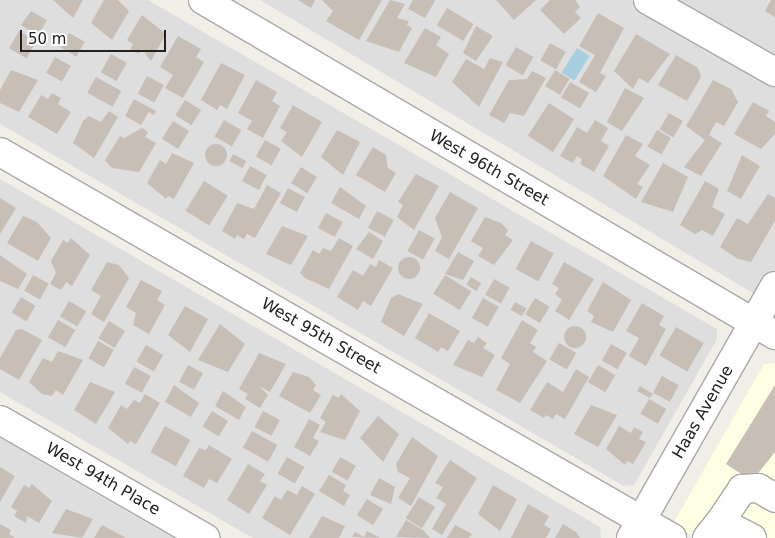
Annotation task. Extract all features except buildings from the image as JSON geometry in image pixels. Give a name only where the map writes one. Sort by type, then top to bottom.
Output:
[{"type":"street","points":[[648,0],[775,72]]},
{"type":"street","name":"West 96th Street","points":[[208,1],[764,329]]},
{"type":"street","name":"West 95th Street","points":[[0,152],[636,529],[672,538]]},
{"type":"street","name":"Haas Avenue","points":[[636,529],[764,329],[775,286]]},
{"type":"street","name":"West 94th Place","points":[[0,420],[205,538]]},
{"type":"street","points":[[752,538],[713,530],[742,489],[758,488],[775,498]]},
{"type":"shaded area","points":[[0,0],[148,0],[717,329],[717,339],[634,485],[624,486],[0,124]]},
{"type":"shaded area","points":[[260,0],[775,0],[775,306]]},
{"type":"shaded area","points":[[0,179],[600,527],[601,538],[253,538],[0,392]]},
{"type":"shaded area","points":[[775,363],[775,538],[697,538],[673,524],[764,364]]},
{"type":"shaded area","points":[[0,438],[173,538],[0,538]]},
{"type":"water","points":[[577,48],[590,56],[574,81],[562,73]]}]
